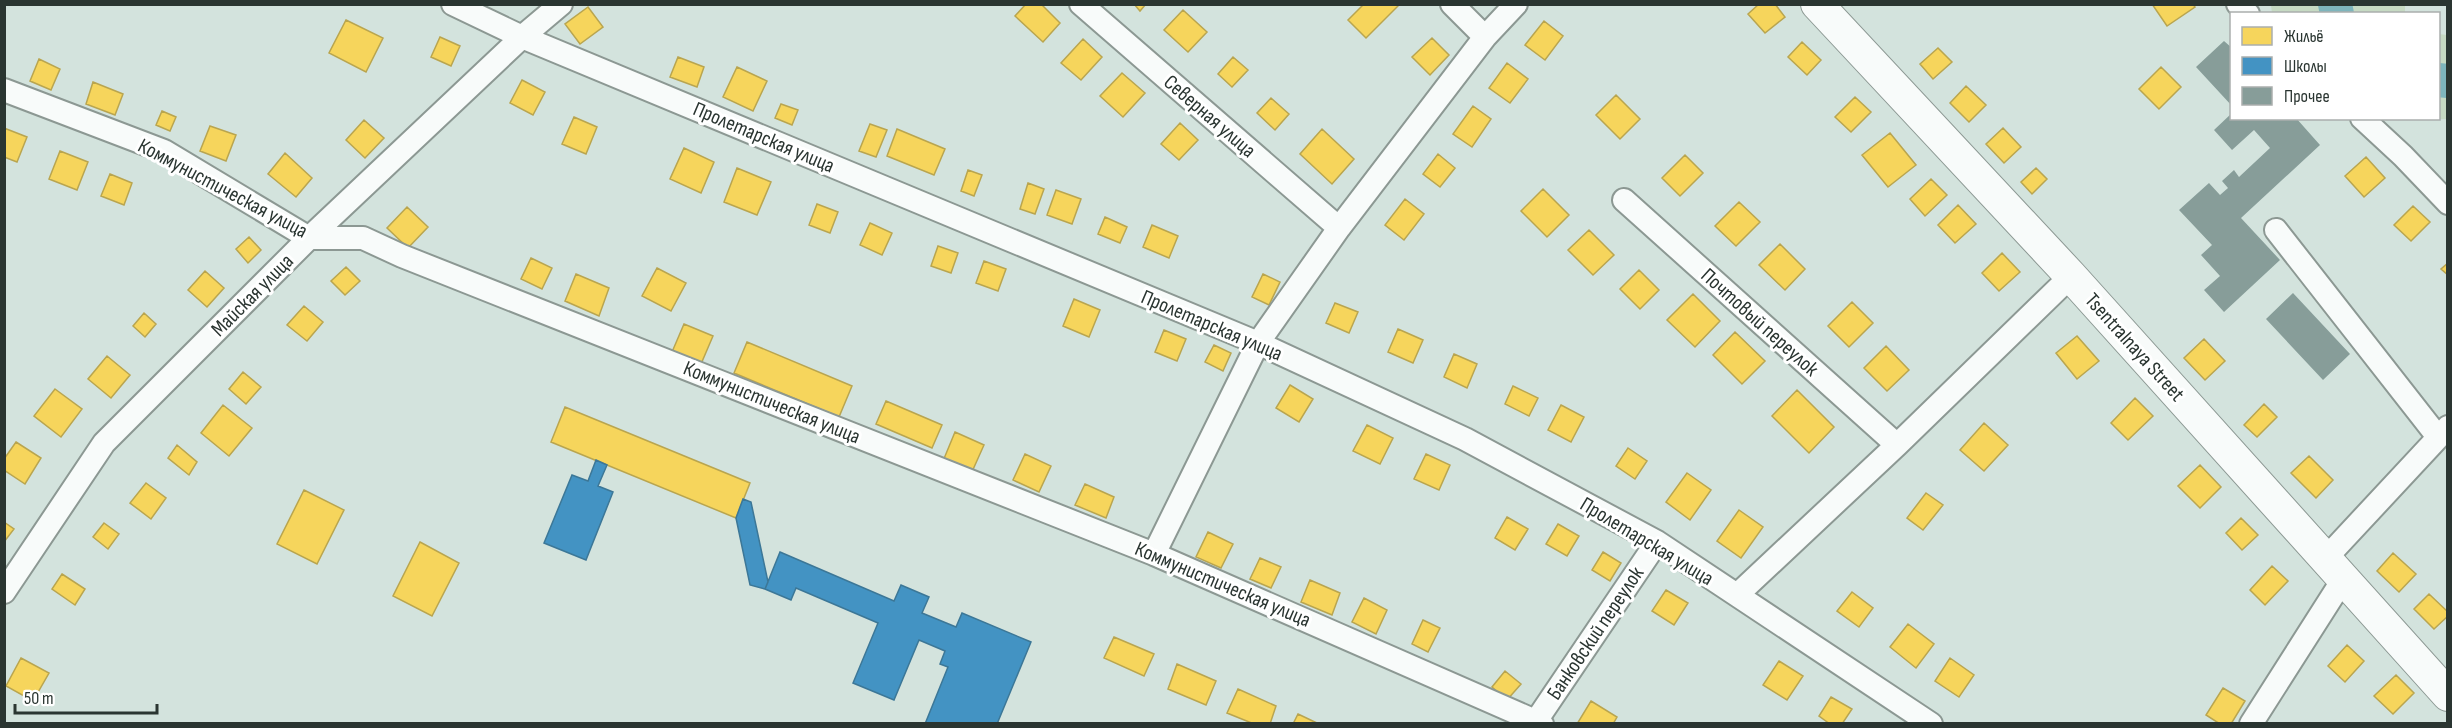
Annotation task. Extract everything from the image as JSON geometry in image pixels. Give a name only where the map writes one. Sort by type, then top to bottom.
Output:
[{"type":"main road","name":"Tsentralnaya Street","points":[[1817,4],[2071,276],[2448,695]]},
{"type":"street","name":"Пролетарская улица","points":[[453,4],[522,37],[1258,343],[1465,439],[1656,542],[1931,723]]},
{"type":"street","name":"Майская улица","points":[[4,592],[104,443],[309,238],[522,37],[561,4]]},
{"type":"street","name":"Северная улица","points":[[1081,4],[1339,228]]},
{"type":"street","points":[[1452,4],[1485,37]]},
{"type":"street","points":[[1154,554],[1258,343],[1339,228],[1485,37],[1516,4]]},
{"type":"street","name":"Коммунистическая улица","points":[[4,90],[164,151],[309,238],[363,238],[402,256],[1154,554],[1538,722]]},
{"type":"street","points":[[2364,120],[2448,203]]},
{"type":"street","name":"Почтовый переулок","points":[[1624,200],[1897,445]]},
{"type":"street","points":[[2251,723],[2335,568],[2443,432],[2276,230]]},
{"type":"street","points":[[1737,595],[1897,445],[2071,276]]},
{"type":"street","name":"Банковский переулок","points":[[1538,722],[1656,542]]},
{"type":"green space","points":[[2271,5],[2405,5],[2405,12],[2272,12]]},
{"type":"green space","points":[[2440,34],[2447,35],[2447,119],[2440,119]]},
{"type":"building: Жильё","points":[[1026,4],[1041,4],[1060,23],[1043,42],[1015,16]]},
{"type":"building: Жильё","points":[[1134,4],[1146,4],[1140,11]]},
{"type":"building: Жильё","points":[[1364,4],[1399,5],[1366,38],[1348,20]]},
{"type":"building: Жильё","points":[[1759,4],[1775,4],[1785,17],[1765,33],[1748,14]]},
{"type":"building: Жильё","points":[[2152,4],[2193,4],[2195,7],[2167,26]]},
{"type":"building: Жильё","points":[[588,7],[603,27],[580,44],[565,24]]},
{"type":"building: Жильё","points":[[1183,10],[1207,32],[1188,52],[1164,30]]},
{"type":"building: Жильё","points":[[346,20],[383,38],[366,72],[329,53]]},
{"type":"building: Жильё","points":[[1544,21],[1563,36],[1545,60],[1525,45]]},
{"type":"building: Жильё","points":[[440,37],[460,46],[451,66],[431,57]]},
{"type":"building: Жильё","points":[[1432,38],[1449,55],[1430,75],[1412,57]]},
{"type":"building: Жильё","points":[[1083,39],[1102,57],[1081,80],[1061,63]]},
{"type":"building: Жильё","points":[[1802,42],[1821,60],[1807,75],[1788,57]]},
{"type":"building: Жильё","points":[[1938,48],[1952,62],[1933,79],[1920,64]]},
{"type":"building: Жильё","points":[[678,57],[704,67],[697,87],[670,77]]},
{"type":"building: Жильё","points":[[1233,57],[1248,70],[1232,87],[1218,74]]},
{"type":"building: Жильё","points":[[39,59],[60,69],[51,90],[30,81]]},
{"type":"building: Жильё","points":[[1507,63],[1528,79],[1510,103],[1489,88]]},
{"type":"building: Жильё","points":[[737,67],[767,81],[753,111],[723,97]]},
{"type":"building: Жильё","points":[[2161,67],[2181,87],[2159,109],[2139,89]]},
{"type":"building: Жильё","points":[[1122,73],[1145,93],[1123,117],[1100,96]]},
{"type":"building: Жильё","points":[[522,80],[545,92],[533,115],[510,103]]},
{"type":"building: Жильё","points":[[93,82],[123,94],[115,115],[86,104]]},
{"type":"building: Жильё","points":[[1966,86],[1986,105],[1969,122],[1950,103]]},
{"type":"building: Жильё","points":[[1616,95],[1640,119],[1620,139],[1596,115]]},
{"type":"building: Жильё","points":[[1855,97],[1871,112],[1851,132],[1835,117]]},
{"type":"building: Жильё","points":[[1271,98],[1289,114],[1275,130],[1257,113]]},
{"type":"building: Жильё","points":[[781,104],[798,110],[792,125],[775,118]]},
{"type":"building: Жильё","points":[[1473,106],[1491,119],[1472,147],[1453,134]]},
{"type":"building: Жильё","points":[[162,111],[176,117],[170,131],[156,125]]},
{"type":"building: Жильё","points":[[574,117],[597,127],[586,154],[562,144]]},
{"type":"building: Жильё","points":[[364,120],[384,138],[365,158],[346,140]]},
{"type":"building: Жильё","points":[[1180,123],[1198,140],[1179,160],[1161,144]]},
{"type":"building: Жильё","points":[[870,124],[887,130],[876,157],[859,151]]},
{"type":"building: Жильё","points":[[210,126],[236,135],[226,161],[200,151]]},
{"type":"building: Жильё","points":[[4,128],[27,137],[17,162],[4,157]]},
{"type":"building: Жильё","points":[[2003,128],[2021,147],[2004,163],[1986,144]]},
{"type":"building: Жильё","points":[[897,129],[945,149],[934,175],[887,156]]},
{"type":"building: Жильё","points":[[1322,129],[1354,159],[1332,184],[1300,154]]},
{"type":"building: Жильё","points":[[1890,133],[1916,165],[1888,187],[1862,155]]},
{"type":"building: Жильё","points":[[684,148],[714,162],[701,193],[670,179]]},
{"type":"building: Жильё","points":[[60,151],[88,162],[77,190],[49,179]]},
{"type":"building: Жильё","points":[[285,153],[312,178],[296,197],[268,174]]},
{"type":"building: Жильё","points":[[1438,154],[1455,168],[1440,187],[1423,174]]},
{"type":"building: Жильё","points":[[1685,155],[1703,173],[1680,196],[1662,178]]},
{"type":"building: Жильё","points":[[2366,157],[2385,178],[2364,197],[2345,176]]},
{"type":"building: Жильё","points":[[737,168],[771,182],[757,215],[724,202]]},
{"type":"building: Жильё","points":[[2036,168],[2047,179],[2032,194],[2021,182]]},
{"type":"building: Жильё","points":[[968,170],[982,175],[974,196],[961,191]]},
{"type":"building: Жильё","points":[[110,174],[132,183],[124,205],[101,196]]},
{"type":"building: Жильё","points":[[1931,179],[1947,195],[1925,216],[1910,199]]},
{"type":"building: Жильё","points":[[1028,183],[1044,189],[1035,214],[1020,209]]},
{"type":"building: Жильё","points":[[1543,189],[1569,215],[1547,237],[1521,211]]},
{"type":"building: Жильё","points":[[1056,190],[1081,199],[1072,224],[1047,215]]},
{"type":"building: Жильё","points":[[1405,199],[1424,214],[1404,240],[1385,225]]},
{"type":"building: Жильё","points":[[1739,202],[1760,222],[1736,246],[1715,226]]},
{"type":"building: Жильё","points":[[817,204],[838,212],[830,233],[809,225]]},
{"type":"building: Жильё","points":[[1958,205],[1976,224],[1955,243],[1938,225]]},
{"type":"building: Жильё","points":[[2413,206],[2430,222],[2411,241],[2394,225]]},
{"type":"building: Жильё","points":[[407,207],[428,227],[408,248],[387,228]]},
{"type":"building: Жильё","points":[[1105,217],[1127,227],[1120,243],[1098,234]]},
{"type":"building: Жильё","points":[[870,223],[892,233],[882,255],[860,245]]},
{"type":"building: Жильё","points":[[1152,225],[1178,236],[1169,258],[1143,247]]},
{"type":"building: Жильё","points":[[1589,230],[1614,255],[1593,275],[1568,250]]},
{"type":"building: Жильё","points":[[249,237],[261,250],[248,263],[236,249]]},
{"type":"building: Жильё","points":[[1780,244],[1805,269],[1785,290],[1759,265]]},
{"type":"building: Жильё","points":[[938,246],[958,253],[951,273],[931,266]]},
{"type":"building: Жильё","points":[[2002,253],[2020,272],[1999,291],[1982,273]]},
{"type":"building: Жильё","points":[[531,258],[552,268],[542,289],[521,279]]},
{"type":"building: Жильё","points":[[984,261],[1006,269],[998,291],[976,283]]},
{"type":"building: Жильё","points":[[2448,263],[2448,275],[2441,269]]},
{"type":"building: Жильё","points":[[346,267],[360,281],[345,295],[331,281]]},
{"type":"building: Жильё","points":[[657,268],[686,283],[671,311],[642,296]]},
{"type":"building: Жильё","points":[[1639,270],[1659,290],[1640,309],[1620,289]]},
{"type":"building: Жильё","points":[[205,271],[224,288],[207,307],[188,290]]},
{"type":"building: Жильё","points":[[576,274],[609,288],[599,316],[565,301]]},
{"type":"building: Жильё","points":[[1263,274],[1280,282],[1269,305],[1252,297]]},
{"type":"building: Жильё","points":[[1693,294],[1720,321],[1695,347],[1667,320]]},
{"type":"building: Жильё","points":[[1074,299],[1100,310],[1089,337],[1063,326]]},
{"type":"building: Жильё","points":[[1852,302],[1873,323],[1849,347],[1828,326]]},
{"type":"building: Жильё","points":[[1335,303],[1358,312],[1349,333],[1326,323]]},
{"type":"building: Жильё","points":[[304,306],[323,322],[307,341],[287,325]]},
{"type":"building: Жильё","points":[[144,313],[156,324],[145,337],[133,326]]},
{"type":"building: Жильё","points":[[684,324],[713,336],[701,364],[672,352]]},
{"type":"building: Жильё","points":[[1398,329],[1423,340],[1413,363],[1388,352]]},
{"type":"building: Жильё","points":[[1164,330],[1186,339],[1177,361],[1155,352]]},
{"type":"building: Жильё","points":[[1735,332],[1765,361],[1742,384],[1713,355]]},
{"type":"building: Жильё","points":[[2077,336],[2099,361],[2077,379],[2056,353]]},
{"type":"building: Жильё","points":[[2204,339],[2225,361],[2205,380],[2184,358]]},
{"type":"building: Жильё","points":[[747,342],[852,386],[839,417],[734,373]]},
{"type":"building: Жильё","points":[[1214,345],[1231,353],[1223,371],[1205,362]]},
{"type":"building: Жильё","points":[[1886,346],[1909,370],[1887,391],[1864,368]]},
{"type":"building: Жильё","points":[[1454,354],[1477,364],[1467,388],[1444,377]]},
{"type":"building: Жильё","points":[[107,356],[130,375],[111,398],[88,379]]},
{"type":"building: Жильё","points":[[243,372],[261,387],[246,404],[229,389]]},
{"type":"building: Жильё","points":[[1290,385],[1313,399],[1299,422],[1276,408]]},
{"type":"building: Жильё","points":[[1513,386],[1538,398],[1529,416],[1505,404]]},
{"type":"building: Жильё","points":[[55,389],[82,409],[61,437],[34,416]]},
{"type":"building: Жильё","points":[[1797,390],[1834,427],[1809,453],[1772,416]]},
{"type":"building: Жильё","points":[[2135,398],[2153,416],[2128,440],[2111,423]]},
{"type":"building: Жильё","points":[[886,401],[942,425],[932,448],[876,424]]},
{"type":"building: Жильё","points":[[2264,404],[2277,417],[2257,437],[2244,425]]},
{"type":"building: Жильё","points":[[223,405],[252,428],[229,456],[201,433]]},
{"type":"building: Жильё","points":[[1561,405],[1584,417],[1571,442],[1548,430]]},
{"type":"building: Жильё","points":[[565,407],[750,483],[736,518],[551,442]]},
{"type":"building: Жильё","points":[[1984,423],[2008,445],[1984,471],[1960,450]]},
{"type":"building: Жильё","points":[[1367,425],[1393,438],[1380,464],[1353,451]]},
{"type":"building: Жильё","points":[[955,432],[984,445],[971,474],[943,461]]},
{"type":"building: Жильё","points":[[16,442],[41,458],[25,484],[4,470],[4,459]]},
{"type":"building: Жильё","points":[[177,445],[197,462],[189,475],[168,458]]},
{"type":"building: Жильё","points":[[1628,448],[1647,461],[1635,479],[1616,466]]},
{"type":"building: Жильё","points":[[1025,454],[1051,466],[1039,492],[1013,480]]},
{"type":"building: Жильё","points":[[1426,454],[1450,465],[1439,490],[1414,479]]},
{"type":"building: Жильё","points":[[2309,456],[2333,480],[2316,498],[2291,473]]},
{"type":"building: Жильё","points":[[2200,465],[2221,487],[2200,508],[2178,486]]},
{"type":"building: Жильё","points":[[1687,473],[1711,490],[1690,520],[1666,502]]},
{"type":"building: Жильё","points":[[146,483],[166,498],[151,519],[130,503]]},
{"type":"building: Жильё","points":[[1085,484],[1114,497],[1106,518],[1075,505]]},
{"type":"building: Жильё","points":[[304,490],[344,510],[317,564],[277,544]]},
{"type":"building: Жильё","points":[[1926,493],[1943,505],[1923,530],[1907,518]]},
{"type":"building: Жильё","points":[[1739,510],[1763,527],[1741,558],[1717,541]]},
{"type":"building: Жильё","points":[[1507,517],[1528,529],[1515,550],[1495,538]]},
{"type":"building: Жильё","points":[[2241,518],[2258,535],[2242,550],[2226,533]]},
{"type":"building: Жильё","points":[[4,522],[14,529],[4,542]]},
{"type":"building: Жильё","points":[[104,523],[119,534],[108,549],[93,537]]},
{"type":"building: Жильё","points":[[1558,524],[1579,536],[1567,556],[1546,544]]},
{"type":"building: Жильё","points":[[1208,532],[1233,544],[1221,568],[1196,557]]},
{"type":"building: Жильё","points":[[420,542],[459,563],[432,616],[393,596]]},
{"type":"building: Жильё","points":[[1603,552],[1621,563],[1610,581],[1592,570]]},
{"type":"building: Жильё","points":[[2393,553],[2416,574],[2399,592],[2377,571]]},
{"type":"building: Жильё","points":[[1260,558],[1281,567],[1271,588],[1250,579]]},
{"type":"building: Жильё","points":[[2272,566],[2288,581],[2265,605],[2250,590]]},
{"type":"building: Жильё","points":[[62,574],[85,589],[75,605],[52,589]]},
{"type":"building: Жильё","points":[[1310,580],[1340,593],[1332,615],[1301,602]]},
{"type":"building: Жильё","points":[[1666,590],[1688,603],[1674,625],[1652,611]]},
{"type":"building: Жильё","points":[[1852,592],[1873,608],[1859,627],[1837,611]]},
{"type":"building: Жильё","points":[[2429,594],[2448,612],[2448,616],[2434,629],[2414,609]]},
{"type":"building: Жильё","points":[[1364,598],[1387,610],[1376,634],[1352,622]]},
{"type":"building: Жильё","points":[[1423,620],[1440,628],[1428,652],[1412,644]]},
{"type":"building: Жильё","points":[[1908,624],[1934,644],[1916,668],[1890,647]]},
{"type":"building: Жильё","points":[[1114,637],[1154,654],[1144,676],[1104,658]]},
{"type":"building: Жильё","points":[[2347,645],[2364,661],[2345,682],[2328,666]]},
{"type":"building: Жильё","points":[[21,658],[49,673],[33,701],[6,686]]},
{"type":"building: Жильё","points":[[1950,658],[1974,675],[1959,697],[1935,681]]},
{"type":"building: Жильё","points":[[1779,661],[1803,676],[1787,700],[1763,685]]},
{"type":"building: Жильё","points":[[1177,664],[1216,681],[1206,705],[1168,689]]},
{"type":"building: Жильё","points":[[1505,671],[1521,684],[1507,700],[1492,687]]},
{"type":"building: Жильё","points":[[2396,675],[2414,693],[2393,714],[2374,696]]},
{"type":"building: Жильё","points":[[2223,688],[2245,701],[2231,724],[2220,724],[2206,715]]},
{"type":"building: Жильё","points":[[1238,689],[1276,706],[1270,724],[1254,724],[1227,713]]},
{"type":"building: Жильё","points":[[1831,697],[1852,709],[1842,724],[1830,724],[1819,716]]},
{"type":"building: Жильё","points":[[1591,701],[1617,717],[1613,724],[1577,724]]},
{"type":"building: Жильё","points":[[1298,714],[1319,724],[1293,724]]},
{"type":"building: Школы","points":[[596,460],[607,465],[598,486],[613,492],[586,560],[544,543],[572,475],[588,481]]},
{"type":"building: Школы","points":[[743,499],[751,502],[768,582],[765,589],[750,585],[736,518]]},
{"type":"building: Школы","points":[[780,552],[894,601],[901,585],[929,597],[922,613],[956,627],[962,613],[1031,642],[997,724],[925,724],[948,667],[940,664],[945,651],[919,640],[894,700],[853,683],[878,623],[796,588],[791,600],[765,589]]},
{"type":"building: Прочее","points":[[2224,41],[2230,46],[2230,104],[2196,67]]},
{"type":"building: Прочее","points":[[2230,115],[2230,120],[2298,120],[2320,145],[2241,218],[2280,260],[2224,312],[2204,290],[2220,276],[2201,255],[2212,245],[2179,210],[2209,183],[2220,195],[2228,188],[2222,181],[2234,170],[2239,177],[2270,148],[2254,130],[2232,150],[2214,130]]},
{"type":"building: Прочее","points":[[2293,293],[2350,354],[2323,380],[2266,319]]},
{"type":"waterway","points":[[2335,4],[2337,12]]},
{"type":"waterway","points":[[2440,80],[2448,81]]}]
